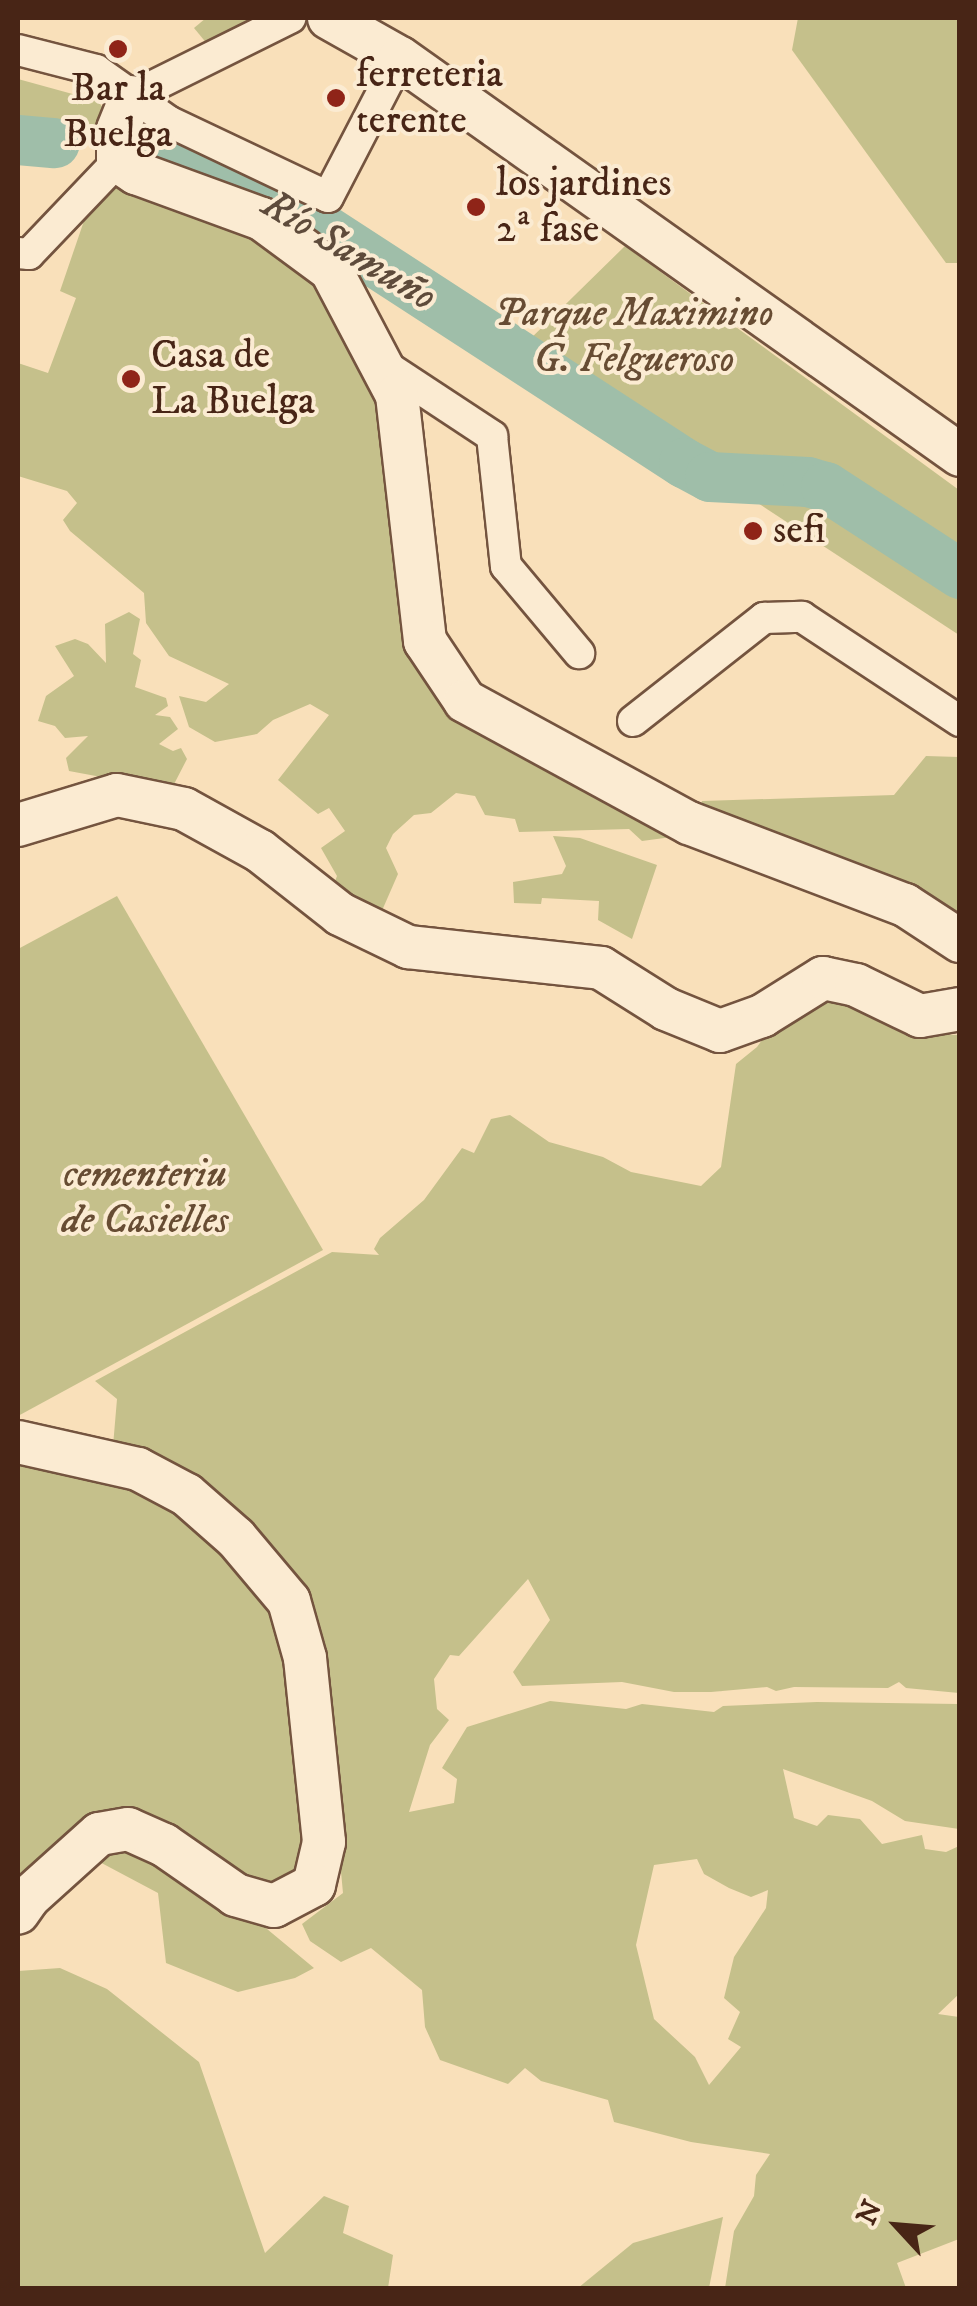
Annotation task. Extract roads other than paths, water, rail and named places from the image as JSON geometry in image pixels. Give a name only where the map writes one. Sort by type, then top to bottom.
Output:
[{"type":"street","points":[[18,253],[29,254],[118,162],[118,130],[131,97],[290,18]]},
{"type":"street","points":[[329,18],[400,58],[960,454]]},
{"type":"street","points":[[18,50],[96,70],[168,122],[328,197],[400,58]]},
{"type":"street","points":[[118,162],[136,173],[262,219],[331,270],[397,395],[424,641],[466,701],[689,823],[904,905],[960,940]]},
{"type":"street","points":[[380,363],[492,436],[506,566],[578,653]]},
{"type":"street","points":[[632,721],[764,618],[802,617],[960,721]]},
{"type":"street","points":[[18,824],[117,795],[184,809],[260,851],[340,914],[408,947],[601,968],[666,1009],[720,1031],[762,1016],[824,978],[856,984],[920,1016],[960,1009]]},
{"type":"street","points":[[18,1442],[138,1469],[187,1495],[236,1538],[289,1601],[305,1658],[324,1842],[314,1885],[274,1906],[236,1895],[164,1846],[128,1829],[99,1834],[29,1896],[18,1913]]},
{"type":"waterway","name":"Río Samuño","points":[[18,140],[55,143]]},
{"type":"waterway","name":"Río Samuño","points":[[152,150],[296,211],[710,477],[808,482],[826,487],[960,574]]},
{"type":"place","name":"Bar la Buelga","points":[[118,49]]},
{"type":"place","name":"ferreteria terente","points":[[336,98]]},
{"type":"place","name":"los jardines 2ª fase","points":[[476,207]]},
{"type":"place","name":"Casa de La Buelga","points":[[131,379]]},
{"type":"place","name":"sefi","points":[[753,531]]},
{"type":"park label","name":"Parque Maximino G. Felgueroso","points":[[634,337]]},
{"type":"park label","name":"cementeriu de Casielles","points":[[145,1198]]}]
